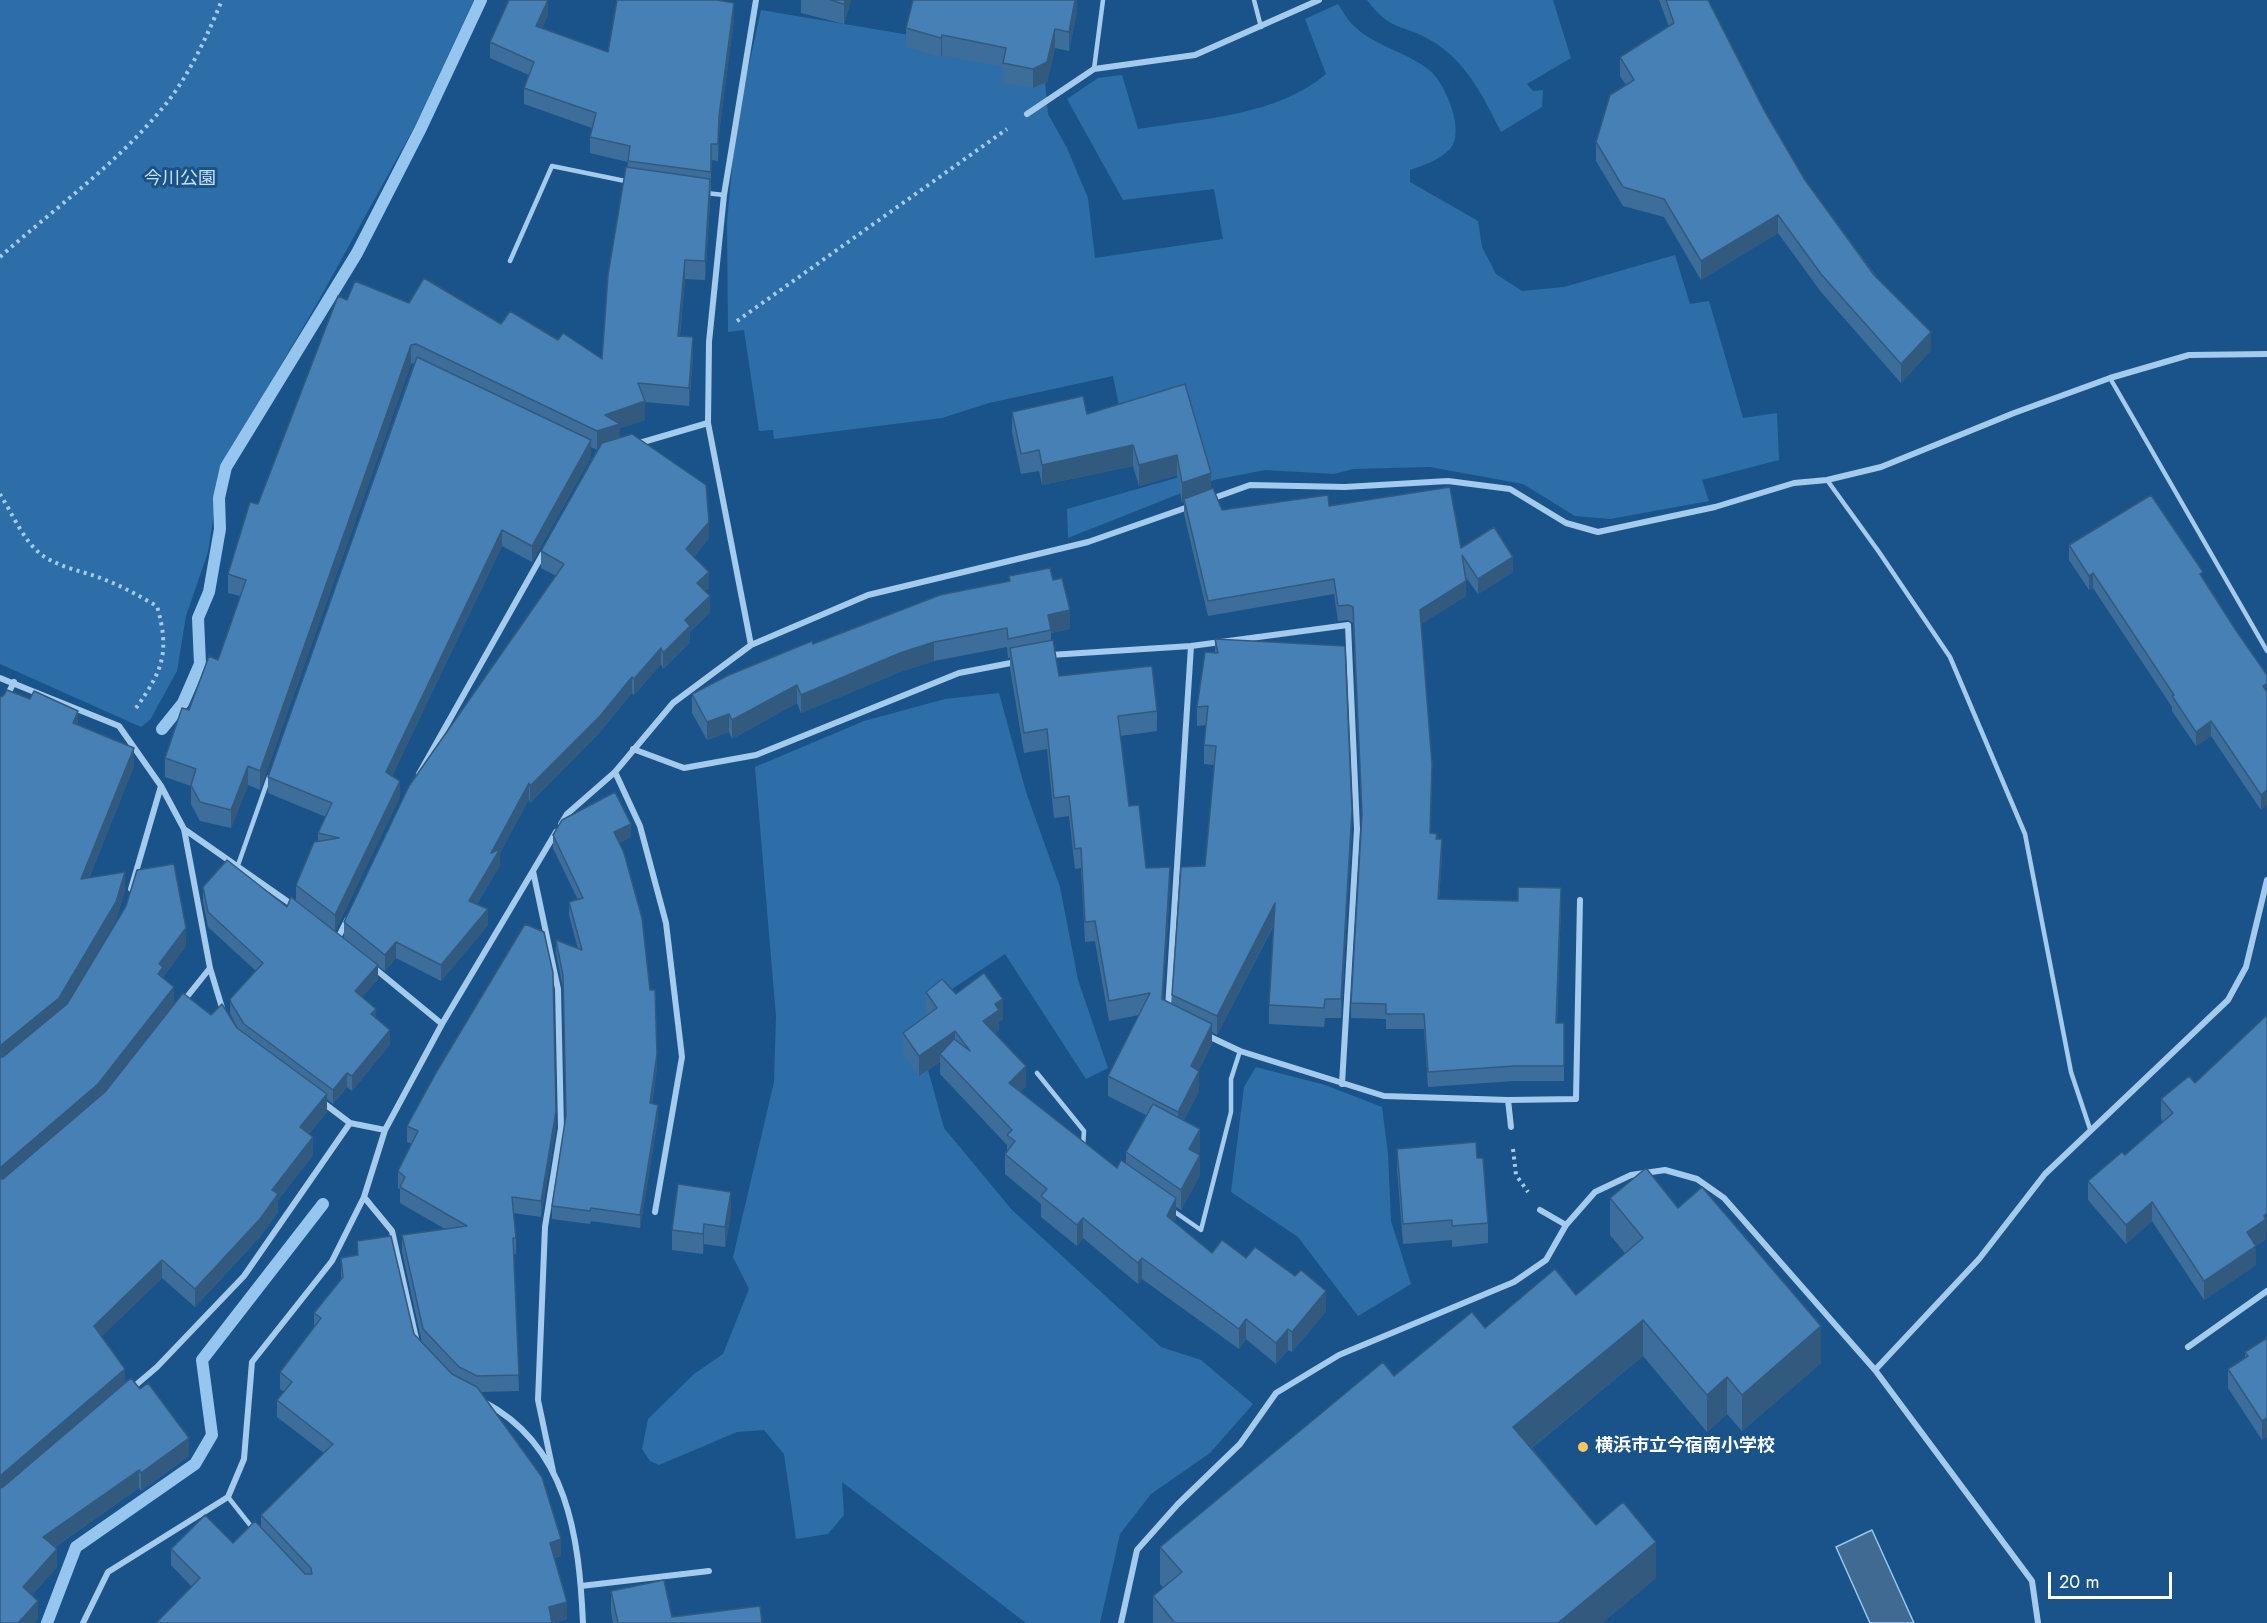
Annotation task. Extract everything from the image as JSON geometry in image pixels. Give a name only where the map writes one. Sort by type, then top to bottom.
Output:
[{"type":"street","points":[[751,645],[708,423],[708,342],[724,195],[756,0]]},
{"type":"street","points":[[1028,114],[1094,69],[1196,55],[1319,0]]},
{"type":"street","points":[[1207,500],[1250,485],[1346,488],[1448,482],[1510,489],[1566,523],[1598,532],[1714,507],[1794,483],[1827,480],[1881,467],[2014,413],[2110,378],[2189,355],[2267,354]]},
{"type":"street","points":[[631,446],[708,423]]},
{"type":"street","points":[[83,1623],[108,1572],[228,1497],[244,1459],[252,1362],[332,1261],[364,1197],[384,1130],[442,1024],[567,814],[615,772],[673,703],[751,645],[868,595],[1088,542],[1196,504]]},
{"type":"street","points":[[414,782],[546,547]]},
{"type":"street","points":[[1037,658],[1059,653],[1191,646],[1348,625],[1357,829],[1342,1084]]},
{"type":"street","points":[[1167,1017],[1191,646]]},
{"type":"street","points":[[633,749],[684,768],[756,755],[959,674],[1026,660]]},
{"type":"street","points":[[0,678],[119,726],[161,786],[184,829],[210,968],[226,1019]]},
{"type":"street","points":[[0,711],[14,682]]},
{"type":"street","points":[[615,772],[640,826],[666,923],[682,1057],[655,1212]]},
{"type":"street","points":[[128,900],[161,786]]},
{"type":"street","points":[[184,829],[302,912]]},
{"type":"street","points":[[533,871],[558,990],[561,1128],[545,1227],[538,1400],[553,1471],[574,1527],[583,1623]]},
{"type":"street","points":[[1875,1370],[1979,1258],[2045,1174],[2228,1000],[2246,967],[2267,880]]},
{"type":"street","points":[[1198,1032],[1240,1051],[1384,1096],[1508,1100],[1575,1099],[1580,900]]},
{"type":"street","points":[[338,938],[348,918]]},
{"type":"street","points":[[329,932],[347,945]]},
{"type":"street","points":[[364,960],[442,1024]]},
{"type":"street","points":[[174,1014],[210,968]]},
{"type":"street","points":[[313,1096],[350,1123],[384,1130]]},
{"type":"street","points":[[1508,1100],[1511,1127]]},
{"type":"street","points":[[124,1394],[157,1367],[244,1276],[350,1123]]},
{"type":"street","points":[[1121,1623],[1137,1550],[1178,1504],[1240,1444],[1276,1393],[1339,1355],[1514,1282],[1546,1260],[1566,1225],[1595,1192],[1631,1175],[1665,1170],[1697,1179],[1724,1198],[1875,1370],[2032,1581],[2038,1623]]},
{"type":"street","points":[[364,1197],[392,1231],[418,1347]]},
{"type":"street","points":[[1540,1210],[1566,1225]]},
{"type":"street","points":[[2188,1347],[2267,1291]]},
{"type":"street","points":[[476,1398],[506,1414],[533,1439],[553,1471]]},
{"type":"street","points":[[581,1586],[709,1571]]},
{"type":"lane","points":[[1094,69],[1103,0]]},
{"type":"lane","points":[[1254,0],[1261,27]]},
{"type":"lane","points":[[510,261],[552,166],[637,183]]},
{"type":"lane","points":[[702,192],[724,195]]},
{"type":"lane","points":[[2110,378],[2267,651]]},
{"type":"lane","points":[[1827,480],[1880,552],[1950,657],[2025,834],[2071,1072],[2090,1129]]},
{"type":"lane","points":[[238,865],[270,774]]},
{"type":"lane","points":[[1162,1203],[1201,1230],[1231,1112],[1231,1079],[1240,1051]]},
{"type":"lane","points":[[1037,1073],[1084,1131],[1083,1148],[1093,1155]]},
{"type":"lane","points":[[228,1497],[260,1537]]},
{"type":"path","points":[[0,257],[124,149],[167,104],[207,35],[222,0]]},
{"type":"path","points":[[770,296],[1028,114]]},
{"type":"path","points":[[0,494],[22,530],[41,554],[72,570],[130,591],[157,606],[165,636],[157,679],[130,716],[119,726]]},
{"type":"path","points":[[1511,1127],[1516,1175],[1540,1210]]},
{"type":"green space","name":"今川公園","points":[[0,0],[474,0],[416,124],[319,300],[221,467],[208,552],[186,616],[177,671],[150,720],[141,727],[0,664]]},
{"type":"green space","points":[[1367,0],[1553,0],[1571,58],[1527,84],[1533,91],[1543,90],[1542,107],[1501,132],[1473,82],[1455,59],[1422,35],[1383,18]]},
{"type":"green space","points":[[1338,4],[1349,21],[1362,33],[1411,58],[1429,70],[1441,85],[1455,120],[1454,141],[1450,149],[1441,156],[1410,170],[1410,182],[1478,221],[1482,247],[1496,274],[1522,291],[1564,287],[1675,255],[1690,304],[1709,301],[1743,418],[1777,413],[1779,460],[1702,480],[1709,501],[1610,519],[1575,516],[1523,484],[1430,467],[1353,469],[1334,474],[1265,470],[1214,480],[1068,538],[1067,509],[1208,469],[1121,416],[1113,376],[989,403],[942,418],[774,439],[773,430],[759,431],[744,330],[728,332],[727,222],[736,124],[761,10],[1010,52],[1045,82],[1048,114],[1067,148],[1088,198],[1095,258],[1223,239],[1214,189],[1123,200],[1067,99],[1098,78],[1122,75],[1138,129],[1237,114],[1285,99],[1326,74],[1305,19]]},
{"type":"green space","points":[[999,693],[1026,792],[1060,887],[1078,980],[1108,1068],[1086,1079],[1005,954],[949,991],[919,1037],[944,1128],[1012,1210],[1161,1347],[1201,1360],[1253,1404],[1210,1453],[1151,1494],[1120,1534],[1100,1623],[1026,1623],[842,1482],[844,1515],[828,1534],[796,1539],[784,1454],[764,1430],[737,1432],[659,1465],[650,1461],[642,1449],[648,1419],[694,1374],[723,1354],[749,1289],[733,1257],[774,1082],[776,1017],[755,767],[864,721],[945,699]]},
{"type":"green space","points":[[1256,1067],[1325,1085],[1382,1107],[1388,1154],[1391,1221],[1411,1284],[1358,1316],[1298,1237],[1231,1192],[1244,1087]]},
{"type":"shaded area","points":[[1872,1530],[1914,1623],[1870,1623],[1836,1547]]},
{"type":"building","points":[[509,0],[548,0],[536,26],[608,52],[617,0],[717,0],[734,3],[719,116],[718,144],[711,144],[711,172],[628,161],[630,146],[590,137],[596,113],[524,88],[534,62],[490,42]]},
{"type":"building","points":[[830,0],[845,0],[844,4]]},
{"type":"building","points":[[913,0],[1075,0],[1069,32],[1055,29],[1047,62],[1033,69],[1003,63],[1006,48],[942,35],[941,38],[906,28]]},
{"type":"building","points":[[1666,0],[1708,0],[1764,110],[1805,180],[1874,275],[1931,332],[1901,364],[1821,274],[1778,215],[1701,261],[1664,199],[1623,187],[1596,142],[1610,95],[1634,80],[1620,57],[1674,23]]},
{"type":"building","points":[[626,167],[710,179],[705,261],[685,260],[678,336],[693,337],[689,388],[638,383],[645,401],[605,415],[620,424],[597,431],[416,344],[411,345],[260,771],[248,766],[231,810],[200,802],[191,785],[196,769],[165,758],[182,708],[189,710],[209,656],[218,660],[246,580],[228,574],[250,502],[258,504],[338,296],[347,300],[355,281],[409,303],[424,278],[501,324],[510,311],[558,340],[563,333],[602,359],[608,275]]},
{"type":"building","points":[[417,357],[591,440],[532,546],[502,530],[386,772],[400,781],[335,915],[296,885],[314,842],[339,838],[318,833],[332,803],[268,777]]},
{"type":"building","points":[[1185,384],[1211,473],[1182,483],[1177,455],[1139,465],[1133,445],[1042,465],[1039,450],[1021,454],[1012,412],[1083,396],[1087,414]]},
{"type":"building","points":[[632,434],[706,485],[709,522],[686,549],[709,572],[697,583],[710,596],[685,620],[690,626],[663,653],[661,648],[634,679],[632,677],[600,716],[530,786],[529,783],[491,853],[500,849],[469,901],[488,909],[441,965],[396,942],[385,955],[344,922],[409,786],[564,564],[541,551],[602,443]]},
{"type":"building","points":[[1450,487],[1461,548],[1494,527],[1513,557],[1478,579],[1462,555],[1466,581],[1420,610],[1432,764],[1430,833],[1437,834],[1436,839],[1442,839],[1438,899],[1518,901],[1518,887],[1561,888],[1556,1023],[1564,1023],[1564,1066],[1514,1066],[1428,1072],[1424,1014],[1386,1014],[1386,1004],[1351,1003],[1362,814],[1353,607],[1338,606],[1334,579],[1208,601],[1184,499],[1213,488],[1222,510],[1328,495],[1329,506]]},
{"type":"building","points":[[2151,495],[2203,572],[2200,574],[2267,675],[2267,684],[2263,686],[2267,692],[2267,790],[2261,795],[2211,721],[2196,732],[2093,573],[2089,576],[2069,545]]},
{"type":"building","points":[[1050,568],[1053,580],[1062,578],[1070,610],[1048,615],[1051,630],[1008,639],[1007,628],[934,642],[900,653],[801,695],[797,685],[732,720],[729,714],[707,722],[692,694],[729,675],[812,641],[813,644],[940,595],[1010,581],[1009,576]]},
{"type":"building","points":[[1215,639],[1345,646],[1352,810],[1341,999],[1325,999],[1324,1008],[1269,1005],[1275,903],[1217,1016],[1172,995],[1181,867],[1205,866],[1216,746],[1204,745],[1208,706],[1197,707],[1205,652],[1218,653]]},
{"type":"building","points":[[1053,640],[1059,676],[1152,666],[1157,711],[1118,716],[1129,806],[1139,805],[1146,868],[1170,867],[1162,999],[1212,1024],[1191,1066],[1199,1071],[1178,1112],[1108,1076],[1150,993],[1109,1001],[1095,921],[1085,922],[1081,848],[1075,849],[1069,796],[1054,798],[1047,729],[1024,733],[1010,648]]},
{"type":"building","points":[[7,690],[30,699],[34,691],[78,711],[73,723],[134,748],[81,879],[125,872],[116,902],[59,998],[0,1046],[0,697]]},
{"type":"building","points":[[615,792],[631,824],[614,832],[624,853],[642,918],[650,990],[655,990],[657,1054],[650,1103],[658,1105],[640,1215],[591,1208],[590,1211],[552,1206],[566,1115],[563,976],[556,940],[582,950],[569,902],[583,898],[553,835],[562,820]]},
{"type":"building","points":[[227,860],[287,907],[291,897],[378,965],[355,991],[376,1009],[371,1014],[390,1030],[352,1076],[347,1073],[333,1090],[244,1024],[231,1003],[230,999],[263,963],[208,912],[203,887]]},
{"type":"building","points":[[174,864],[186,928],[159,964],[163,967],[158,974],[174,987],[98,1084],[0,1168],[0,1057],[3,1057],[67,1004],[126,906],[137,870]]},
{"type":"building","points":[[525,924],[544,932],[553,973],[556,1111],[541,1201],[512,1197],[516,1238],[513,1238],[519,1375],[477,1376],[459,1367],[423,1329],[402,1235],[467,1226],[400,1187],[405,1177],[398,1171],[418,1131],[407,1126],[437,1071]]},
{"type":"building","points":[[984,973],[1003,999],[995,1004],[999,1010],[983,1021],[1026,1066],[1009,1083],[1117,1168],[1121,1160],[1176,1198],[1167,1216],[1212,1253],[1222,1240],[1246,1258],[1255,1247],[1295,1276],[1301,1270],[1326,1291],[1292,1332],[1288,1329],[1276,1343],[1246,1319],[1239,1329],[1142,1258],[1138,1263],[1083,1218],[1077,1225],[1041,1196],[1047,1189],[1005,1154],[1015,1141],[1007,1135],[1012,1130],[940,1054],[954,1039],[970,1051],[955,1031],[919,1056],[903,1033],[937,1008],[926,992],[942,979],[956,994]]},
{"type":"building","points":[[183,993],[211,1015],[222,1004],[237,1028],[327,1094],[300,1127],[313,1137],[272,1190],[278,1194],[260,1219],[195,1289],[162,1260],[94,1326],[125,1369],[0,1476],[0,1179],[3,1179],[105,1092]]},
{"type":"building","points":[[2267,1015],[2267,1213],[2264,1216],[2266,1219],[2247,1232],[2256,1246],[2204,1281],[2152,1202],[2126,1225],[2088,1181],[2122,1152],[2125,1155],[2173,1113],[2161,1099],[2189,1076],[2195,1083]]},
{"type":"building","points":[[1153,1104],[1200,1129],[1189,1149],[1200,1155],[1181,1190],[1126,1152]]},
{"type":"building","points":[[1476,1142],[1477,1158],[1483,1158],[1488,1223],[1452,1226],[1452,1220],[1403,1224],[1397,1149]]},
{"type":"building","points":[[1646,1168],[1678,1208],[1702,1187],[1821,1326],[1742,1395],[1727,1377],[1707,1395],[1643,1320],[1513,1427],[1596,1525],[1623,1502],[1656,1542],[1558,1623],[1175,1623],[1153,1596],[1182,1572],[1160,1547],[1383,1362],[1394,1376],[1472,1312],[1485,1328],[1555,1269],[1576,1295],[1643,1238],[1610,1198]]},
{"type":"building","points":[[678,1184],[731,1192],[725,1227],[704,1224],[703,1234],[672,1230]]},
{"type":"building","points":[[391,1236],[414,1334],[452,1374],[477,1387],[542,1477],[561,1539],[550,1543],[567,1602],[549,1607],[552,1623],[156,1623],[200,1578],[171,1549],[205,1515],[233,1543],[255,1521],[305,1574],[312,1574],[311,1568],[261,1515],[333,1444],[277,1400],[292,1382],[280,1372],[321,1318],[314,1313],[343,1277],[341,1258],[358,1255],[357,1241]]},
{"type":"building","points":[[2267,1338],[2267,1418],[2262,1421],[2228,1369],[2248,1356],[2245,1352]]},
{"type":"building","points":[[131,1378],[140,1389],[148,1383],[189,1438],[141,1473],[139,1470],[43,1537],[57,1549],[23,1587],[38,1601],[18,1623],[0,1623],[0,1488]]},
{"type":"building","points":[[664,1580],[672,1617],[760,1606],[762,1623],[618,1623],[611,1591]]},
{"type":"waterway","points":[[162,729],[183,703],[200,664],[198,618],[209,592],[220,529],[219,498],[226,467],[357,253],[421,128],[481,0]]},
{"type":"waterway","points":[[47,1623],[76,1547],[195,1464],[212,1435],[202,1360],[323,1204]]},
{"type":"place","name":"横浜市立今宿南小学校","points":[[1583,1447]]}]
